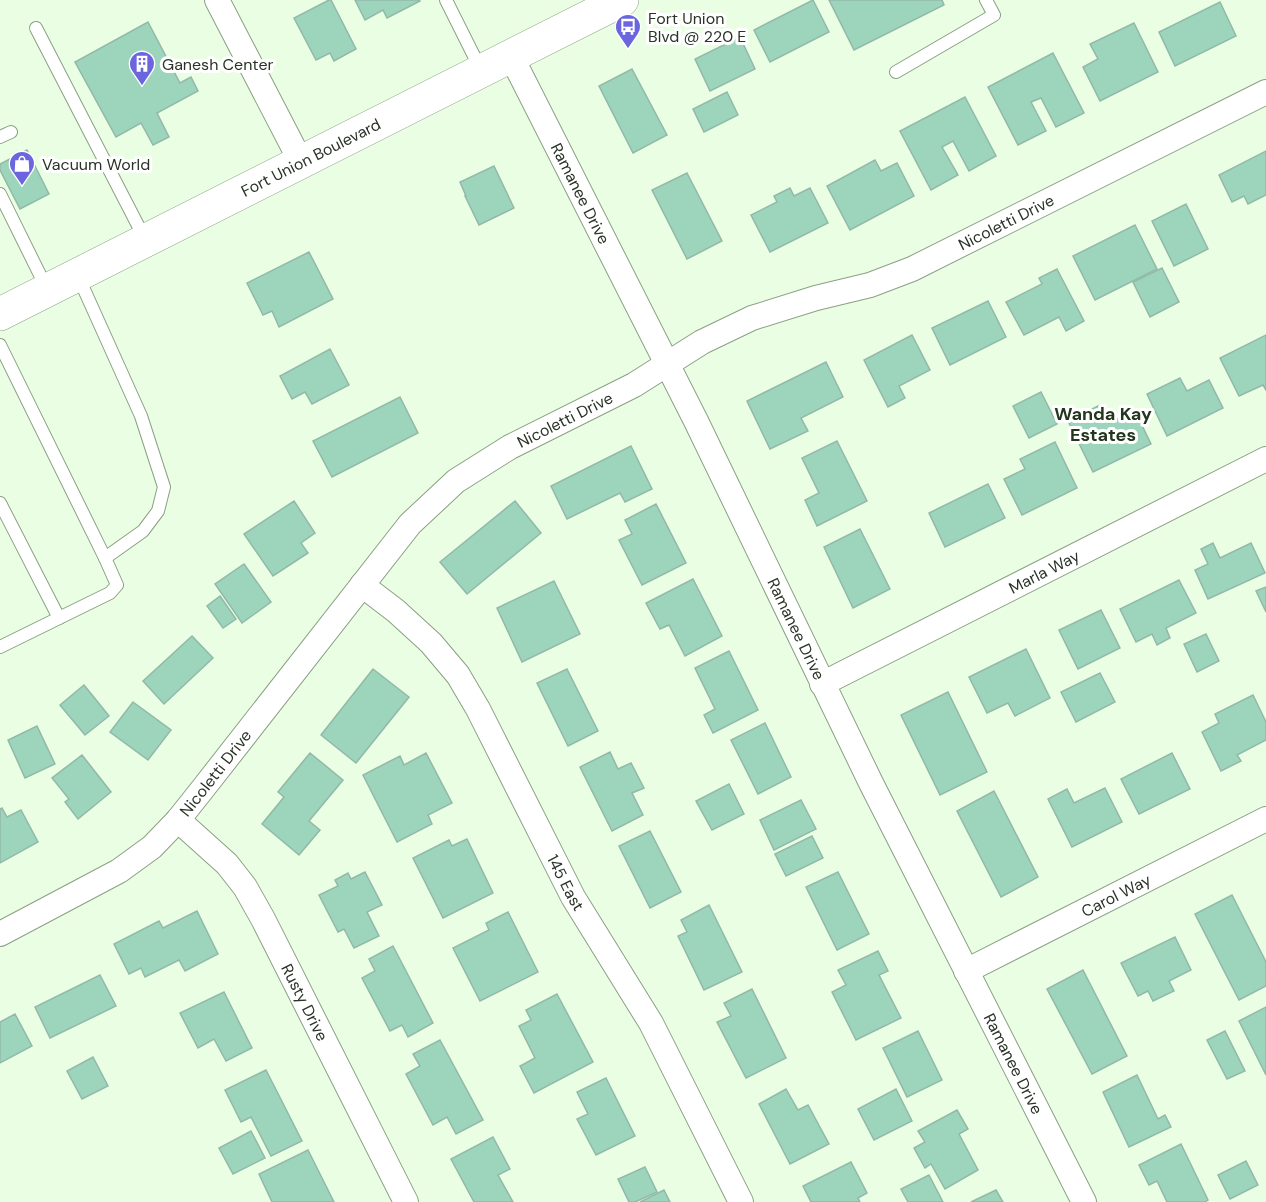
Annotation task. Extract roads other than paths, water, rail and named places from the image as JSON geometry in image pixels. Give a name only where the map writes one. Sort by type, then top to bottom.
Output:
[{"type":"main road","name":"Fort Union Boulevard","points":[[0,314],[622,0]]},
{"type":"street","points":[[218,0],[301,162]]},
{"type":"street","name":"Ramanee Drive","points":[[512,56],[668,363],[822,684],[1083,1202]]},
{"type":"street","name":"Nicoletti Drive","points":[[0,934],[119,871],[152,847],[178,820],[410,524],[456,481],[510,447],[634,385],[702,342],[752,318],[816,298],[870,285],[912,269],[1266,92]]},
{"type":"street","name":"Marla Way","points":[[822,684],[1266,459]]},
{"type":"street","name":"145 East","points":[[362,585],[432,643],[458,675],[478,709],[573,897],[651,1023],[741,1202]]},
{"type":"street","name":"Rusty Drive","points":[[178,820],[227,864],[245,887],[406,1202]]},
{"type":"street","name":"Carol Way","points":[[966,971],[1265,821]]},
{"type":"lane","points":[[446,0],[482,71]]},
{"type":"lane","points":[[896,72],[994,15],[986,0]]},
{"type":"lane","points":[[36,28],[146,240]]},
{"type":"lane","points":[[0,194],[48,290]]},
{"type":"lane","points":[[77,274],[141,416],[164,487],[158,511],[143,531],[105,558]]},
{"type":"lane","points":[[0,345],[117,585],[110,593],[0,647]]},
{"type":"lane","points":[[0,503],[59,618]]},
{"type":"place","name":"Fort Union Blvd @ 220 E","points":[[628,50]]},
{"type":"place","name":"Ganesh Center","points":[[142,87]]},
{"type":"place","name":"Vacuum World","points":[[22,187]]},
{"type":"district","name":"Wanda Kay Estates","points":[[1103,424]]}]
